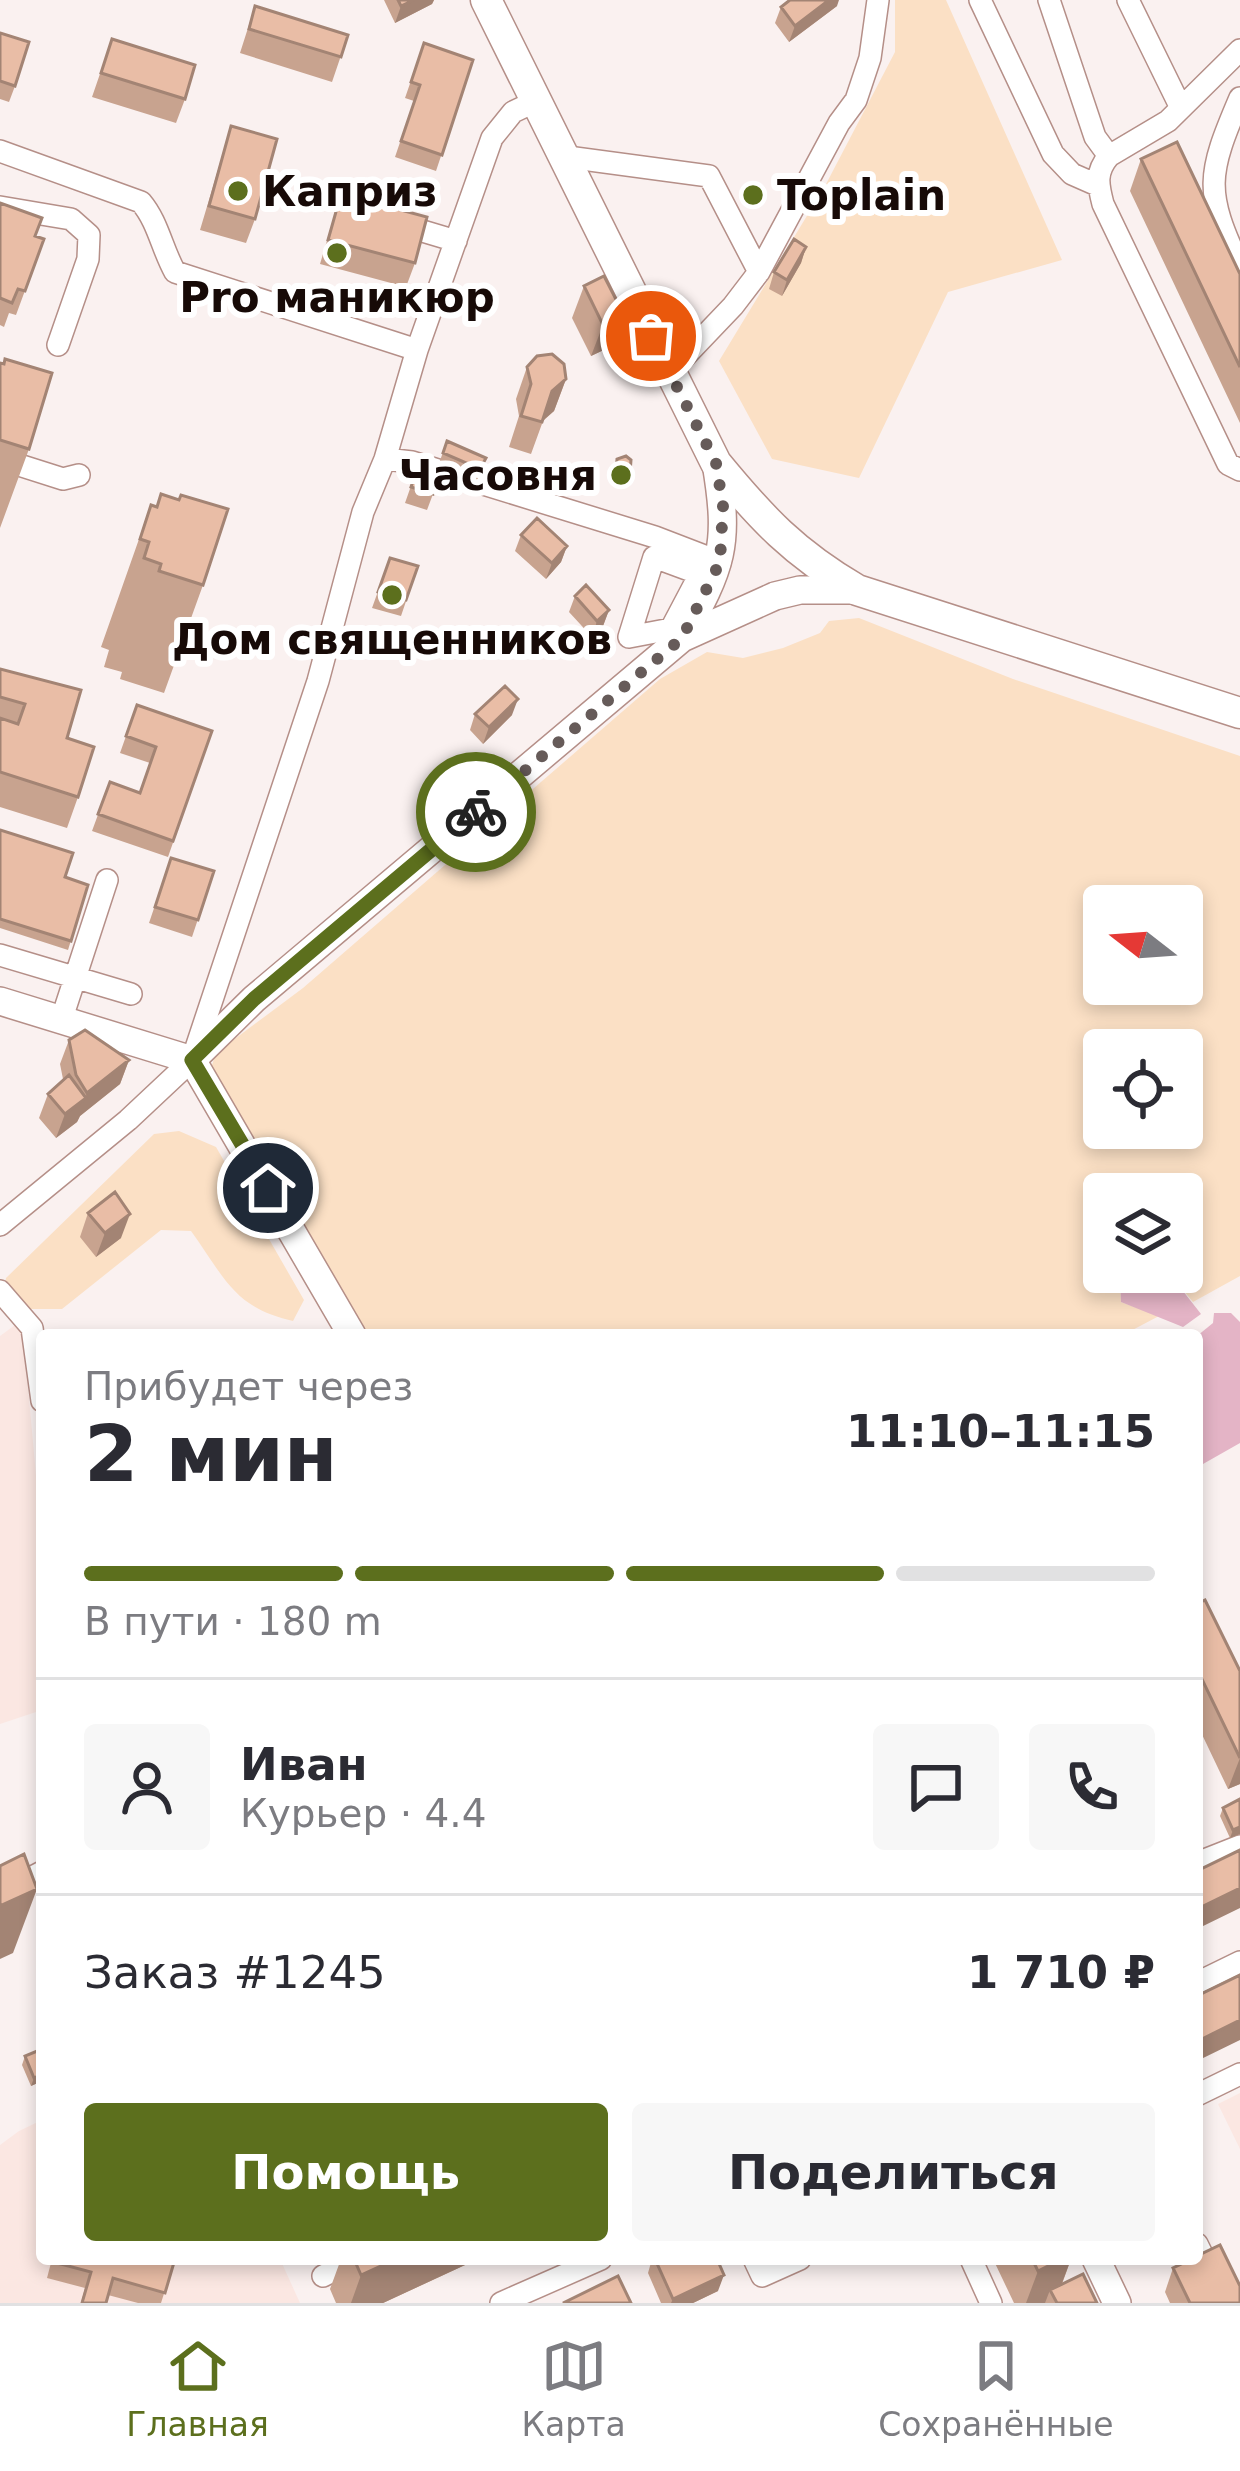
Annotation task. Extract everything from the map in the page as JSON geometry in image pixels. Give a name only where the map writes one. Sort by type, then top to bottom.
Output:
[{"type":"highway","points":[[486,0],[716,463],[766,524],[818,567],[857,590],[1240,713]]},
{"type":"main road","points":[[682,638],[702,585],[720,562],[723,506],[716,463]]},
{"type":"main road","points":[[192,1060],[254,999],[682,638],[775,596],[800,590],[857,590]]},
{"type":"main road","points":[[0,1001],[192,1060],[349,1329]]},
{"type":"street","points":[[670,372],[759,272],[856,100],[870,58],[878,0]]},
{"type":"street","points":[[980,0],[1053,154],[1072,174],[1097,185]]},
{"type":"street","points":[[1048,0],[1095,137],[1109,156]]},
{"type":"street","points":[[1128,0],[1181,108]]},
{"type":"street","points":[[1240,50],[1148,136],[1109,156],[1102,163],[1097,185],[1228,464],[1240,470]]},
{"type":"street","points":[[1240,98],[1220,143],[1212,188],[1219,223],[1240,267]]},
{"type":"street","points":[[0,1225],[128,1120],[192,1060],[318,681],[362,512],[385,459],[417,350],[492,138],[513,112],[534,102]]},
{"type":"street","points":[[0,152],[141,202],[154,217],[175,272],[417,350]]},
{"type":"street","points":[[560,156],[709,176],[759,272]]},
{"type":"street","points":[[0,207],[71,219],[89,236],[88,259],[58,345]]},
{"type":"street","points":[[376,217],[456,241]]},
{"type":"street","points":[[0,459],[62,479],[79,475]]},
{"type":"street","points":[[385,459],[412,462],[655,537],[720,562]]},
{"type":"street","points":[[62,1021],[106,880]]},
{"type":"street","points":[[0,955],[131,994]]},
{"type":"street","points":[[0,1291],[32,1328],[36,1357]]},
{"type":"street","points":[[1203,1853],[1240,1846]]},
{"type":"street","points":[[0,1894],[36,1875]]},
{"type":"street","points":[[1203,1980],[1240,1962]]},
{"type":"street","points":[[1203,2092],[1240,2074]]},
{"type":"street","points":[[1203,2256],[1226,2303]]},
{"type":"street","points":[[323,2276],[344,2265]]},
{"type":"street","points":[[501,2303],[573,2265]]},
{"type":"street","points":[[757,2265],[762,2276],[787,2265]]},
{"type":"street","points":[[974,2265],[991,2303]]},
{"type":"shaded area","points":[[895,0],[946,0],[1062,260],[948,292],[859,478],[772,459],[719,361],[825,186],[895,52]]},
{"type":"shaded area","points":[[859,618],[1013,679],[1240,756],[1240,1276],[1193,1302],[1186,1293],[1203,1293],[1203,1173],[1083,1173],[1083,1293],[1121,1293],[1121,1302],[1159,1316],[1134,1329],[356,1329],[210,1071],[216,1053],[303,988],[660,679],[707,652],[743,658],[820,633],[829,621]]},
{"type":"shaded area","points":[[179,1131],[216,1147],[304,1300],[293,1321],[244,1299],[191,1231],[161,1230],[62,1309],[26,1309],[3,1293],[6,1278],[154,1134]]},
{"type":"shaded area","points":[[1121,1293],[1184,1293],[1201,1314],[1183,1327],[1121,1302]]},
{"type":"shaded area","points":[[1214,1313],[1231,1313],[1240,1322],[1240,1443],[1203,1464],[1203,1331],[1213,1323]]},
{"type":"shaded area","points":[[22,1320],[36,1475],[36,1712],[0,1724],[0,1336]]},
{"type":"shaded area","points":[[1240,2093],[1240,2149],[1218,2104]]},
{"type":"shaded area","points":[[36,2123],[36,2265],[283,2265],[300,2303],[0,2303],[0,2145]]},
{"type":"building","points":[[790,0],[829,0],[795,26],[781,7]]},
{"type":"building","points":[[255,6],[348,35],[341,57],[249,29]]},
{"type":"building","points":[[0,33],[29,42],[15,86],[0,81]]},
{"type":"building","points":[[112,39],[195,65],[185,99],[101,73]]},
{"type":"building","points":[[424,43],[473,60],[442,155],[401,141],[420,85],[411,82]]},
{"type":"building","points":[[231,126],[277,139],[255,219],[209,206]]},
{"type":"building","points":[[1177,142],[1240,274],[1240,367],[1141,159]]},
{"type":"building","points":[[341,194],[427,217],[415,263],[328,240]]},
{"type":"building","points":[[0,203],[42,218],[35,236],[44,239],[25,291],[18,289],[12,303],[0,298]]},
{"type":"building","points":[[794,239],[806,247],[787,280],[774,272]]},
{"type":"building","points":[[604,276],[624,315],[603,325],[584,286]]},
{"type":"building","points":[[552,354],[564,364],[566,379],[552,391],[542,422],[521,416],[531,384],[527,367],[537,356]]},
{"type":"building","points":[[5,359],[52,373],[29,449],[0,440],[0,363]]},
{"type":"building","points":[[447,441],[486,458],[480,469],[443,453]]},
{"type":"building","points":[[626,456],[631,460],[630,473],[616,471],[617,459]]},
{"type":"building","points":[[418,466],[438,473],[433,494],[411,487]]},
{"type":"building","points":[[161,494],[228,509],[203,585],[159,571],[161,564],[144,558],[149,542],[140,539],[151,505],[157,507]]},
{"type":"building","points":[[537,518],[567,546],[552,563],[521,535]]},
{"type":"building","points":[[390,558],[418,566],[406,600],[378,592]]},
{"type":"building","points":[[586,585],[609,610],[597,621],[575,596]]},
{"type":"building","points":[[0,669],[81,690],[67,738],[94,747],[78,797],[0,772],[0,718],[18,724],[25,704],[0,697]]},
{"type":"building","points":[[505,686],[518,699],[489,727],[475,714]]},
{"type":"building","points":[[137,705],[212,731],[173,841],[98,814],[110,782],[140,793],[156,747],[126,736]]},
{"type":"building","points":[[0,830],[73,853],[65,877],[88,885],[71,941],[0,919]]},
{"type":"building","points":[[171,858],[214,871],[198,920],[155,907]]},
{"type":"building","points":[[85,1030],[129,1060],[87,1093],[76,1075],[69,1040]]},
{"type":"building","points":[[69,1075],[86,1098],[65,1114],[48,1094]]},
{"type":"building","points":[[115,1192],[130,1214],[105,1233],[88,1213]]},
{"type":"building","points":[[1203,1601],[1240,1671],[1240,1758],[1203,1681]]},
{"type":"building","points":[[1240,1799],[1240,1827],[1233,1830],[1223,1808]]},
{"type":"building","points":[[1240,1850],[1240,1888],[1203,1906],[1203,1868]]},
{"type":"building","points":[[24,1854],[36,1889],[0,1906],[0,1866]]},
{"type":"building","points":[[1240,1975],[1240,2020],[1203,2038],[1203,1993]]},
{"type":"building","points":[[36,2051],[34,2078],[25,2056]]},
{"type":"building","points":[[1220,2245],[1240,2286],[1240,2303],[1190,2303],[1173,2268],[1203,2265],[1203,2253]]},
{"type":"building","points":[[64,2265],[173,2265],[165,2293],[113,2278],[106,2303],[82,2303],[91,2272]]},
{"type":"building","points":[[357,2265],[383,2265],[361,2275]]},
{"type":"building","points":[[658,2265],[720,2265],[724,2275],[673,2299]]},
{"type":"building","points":[[1083,2274],[1097,2303],[1057,2303],[1050,2290]]},
{"type":"building","points":[[618,2276],[631,2303],[563,2303]]},
{"type":"way so far","points":[[476,812],[682,638],[720,562],[723,506],[716,463],[651,336]]},
{"type":"place","name":"Каприз","points":[[238,191]]},
{"type":"place","name":"Toplain","points":[[753,195]]},
{"type":"place","name":"Pro маникюр","points":[[337,253]]},
{"type":"place","name":"Часовня","points":[[621,475]]},
{"type":"place","name":"Дом священников","points":[[392,595]]},
{"type":"route","points":[[268,1188],[192,1060],[254,999],[476,812]]}]
